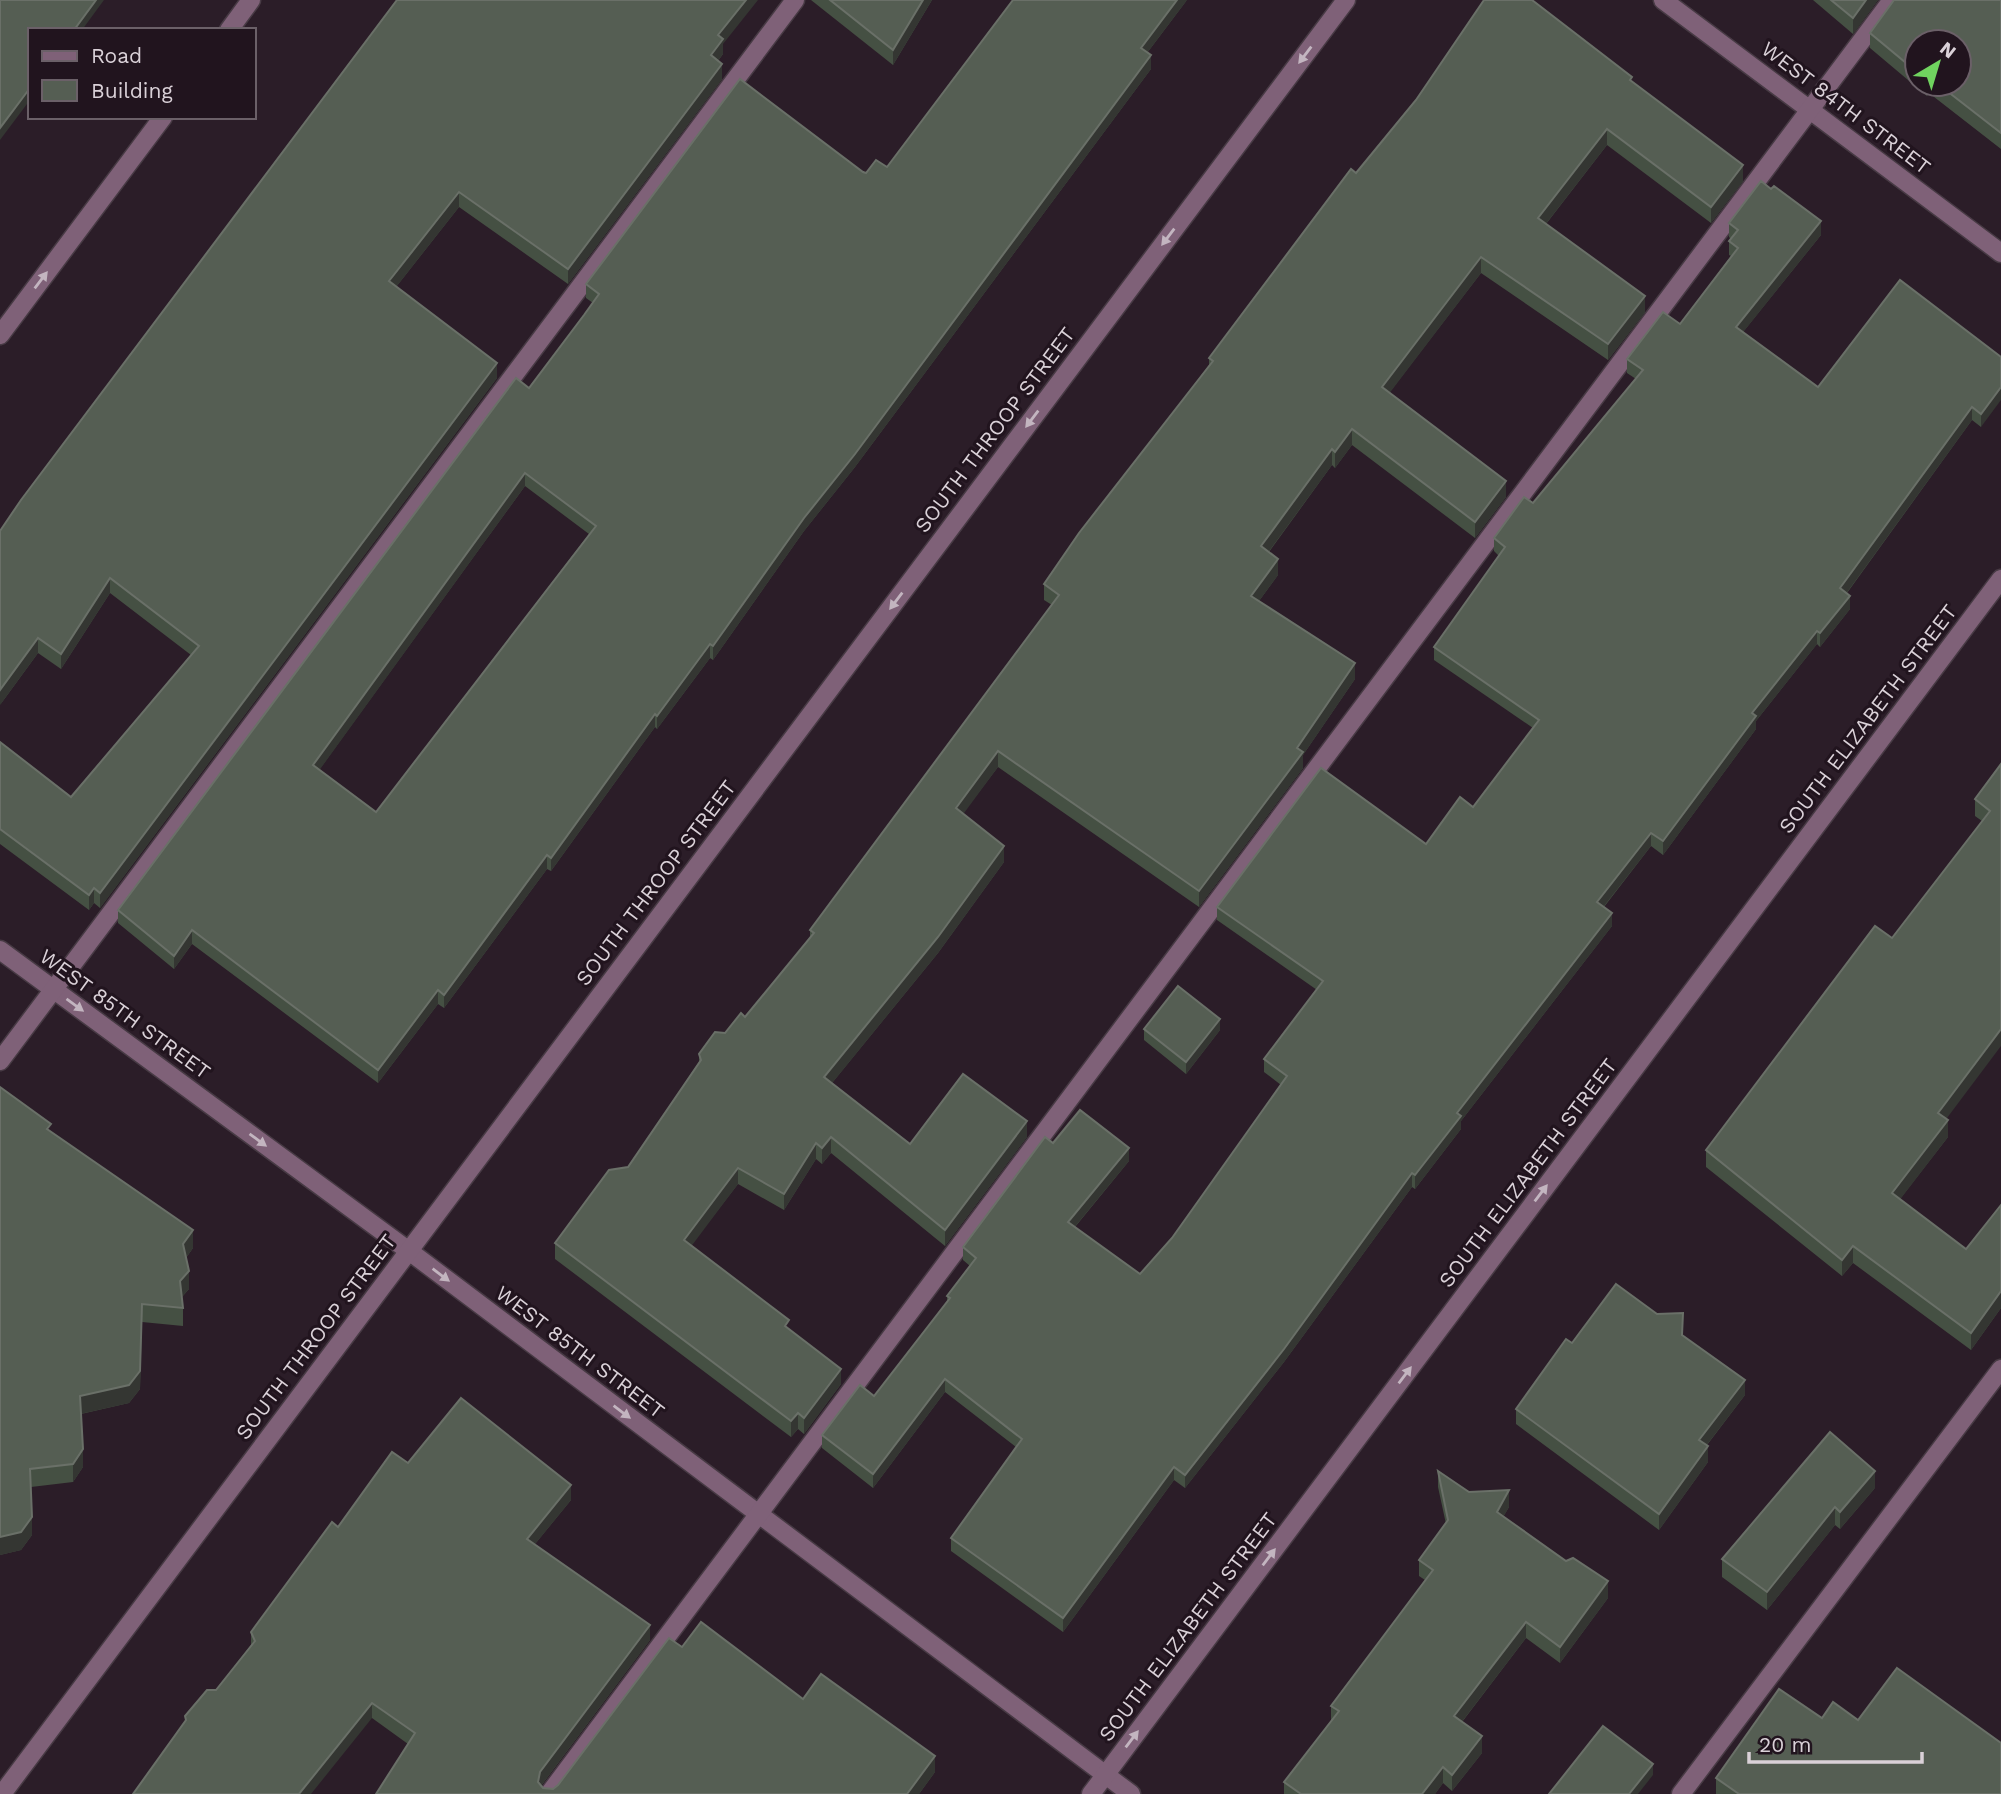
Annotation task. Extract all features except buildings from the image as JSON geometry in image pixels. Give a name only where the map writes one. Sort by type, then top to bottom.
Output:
[{"type":"street","points":[[230,28],[251,0]]},
{"type":"street","points":[[0,1060],[795,0]]},
{"type":"street","name":"SOUTH THROOP STREET","points":[[2,1794],[1346,0]]},
{"type":"street","name":"WEST 84TH STREET","points":[[1663,0],[2001,253]]},
{"type":"street","points":[[549,1794],[1892,0]]},
{"type":"street","points":[[0,335],[162,119]]},
{"type":"street","name":"SOUTH ELIZABETH STREET","points":[[1091,1794],[2001,579]]},
{"type":"street","name":"WEST 85TH STREET","points":[[0,950],[409,1251],[1131,1794]]},
{"type":"street","points":[[1681,1794],[2001,1368]]}]
